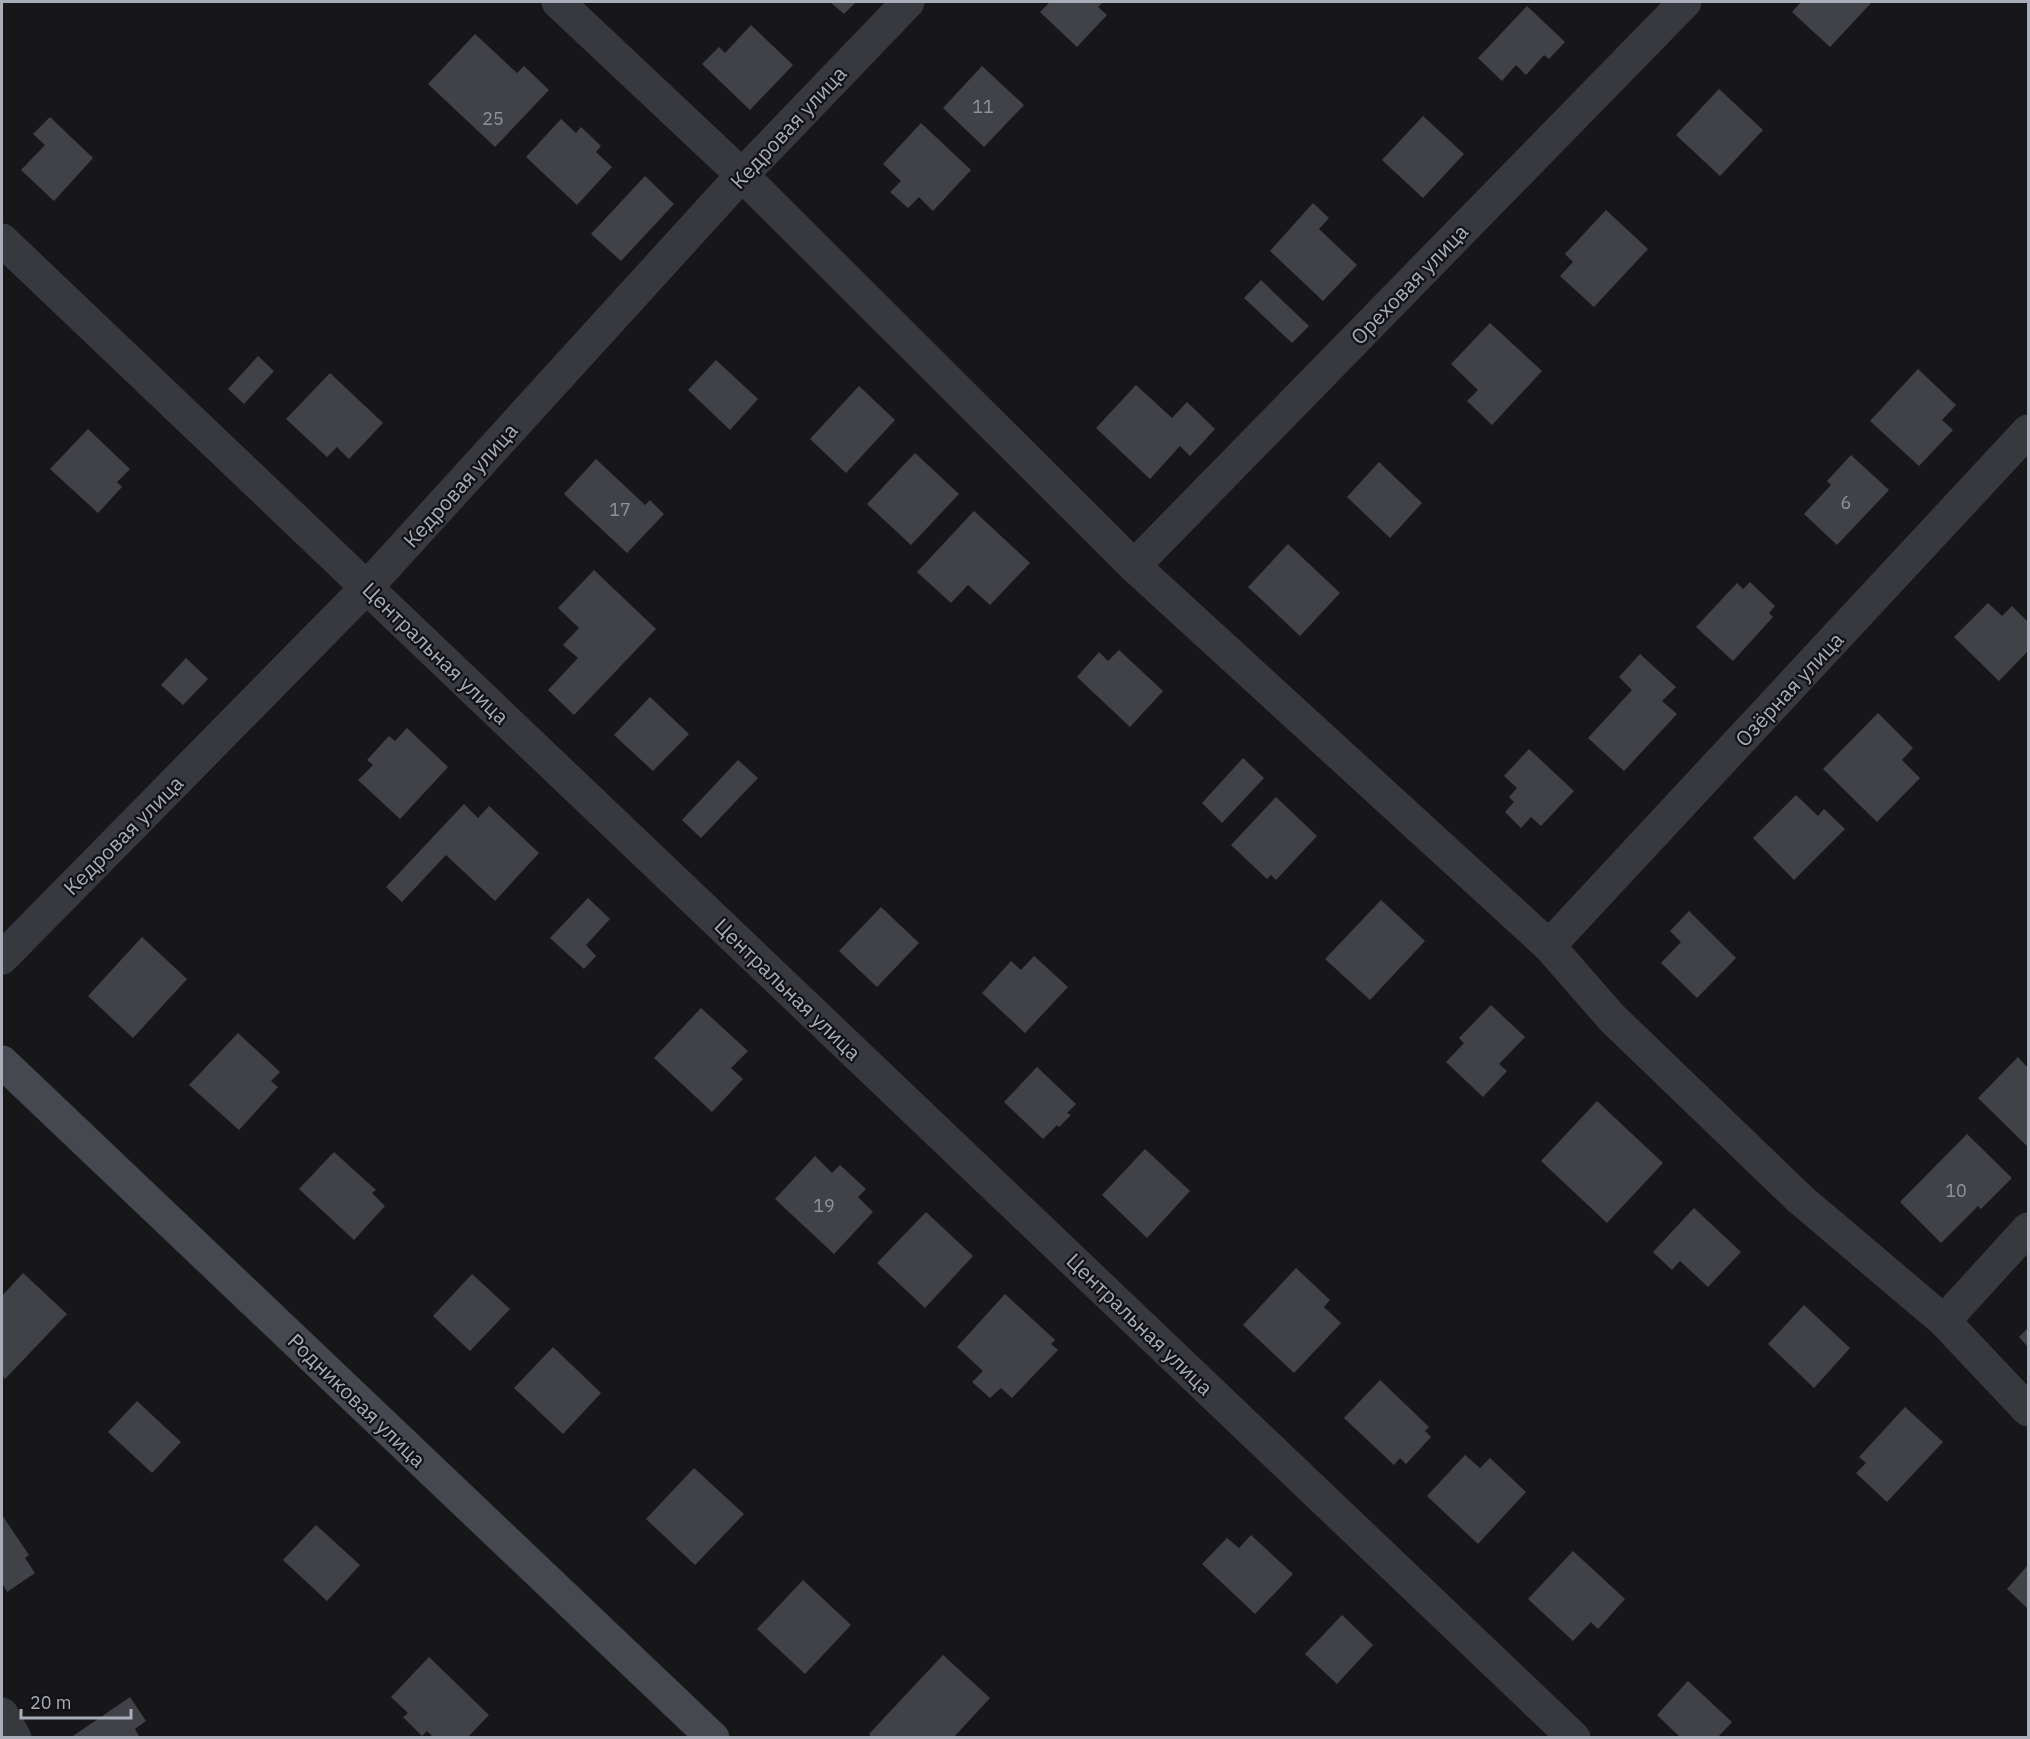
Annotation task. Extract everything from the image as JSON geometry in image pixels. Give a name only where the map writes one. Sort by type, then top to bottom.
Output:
[{"type":"street","points":[[558,2],[742,175],[1134,566],[1549,946],[1612,1018],[1800,1199],[1944,1321],[2028,1410]]},
{"type":"street","name":"Кедровая улица","points":[[2,958],[367,587],[742,175],[908,2]]},
{"type":"street","name":"Ореховая улица","points":[[1134,566],[1685,2]]},
{"type":"street","name":"Центральная улица","points":[[2,240],[1574,1737]]},
{"type":"street","name":"Озёрная улица","points":[[1549,946],[2028,431]]},
{"type":"street","name":"Родниковая улица","points":[[2,1062],[713,1737]]},
{"type":"street","points":[[1944,1321],[2028,1229]]},
{"type":"street","points":[[2,1714],[15,1737]]},
{"type":"building","points":[[830,2],[856,2],[844,14]]},
{"type":"building","points":[[1050,2],[1103,2],[1098,7],[1107,15],[1077,47],[1040,12]]},
{"type":"building","points":[[1801,2],[1872,2],[1830,47],[1792,12]]},
{"type":"building","points":[[1527,6],[1565,42],[1549,59],[1544,55],[1526,75],[1516,65],[1502,81],[1478,58]]},
{"type":"building","points":[[751,25],[793,65],[750,110],[702,64],[719,47],[725,53]]},
{"type":"building","points":[[475,34],[517,73],[524,66],[549,90],[495,147],[428,84]]},
{"type":"building","points":[[982,66],[1024,105],[984,147],[943,108]]},
{"type":"building","points":[[1719,89],[1763,130],[1720,176],[1676,135]]},
{"type":"building","points":[[1423,116],[1464,154],[1423,198],[1382,160]]},
{"type":"building","points":[[50,117],[93,158],[54,201],[21,170],[45,145],[33,134]]},
{"type":"building","points":[[561,119],[576,133],[581,127],[601,146],[596,152],[612,167],[577,205],[526,157]]},
{"type":"building","points":[[921,123],[971,170],[933,211],[919,197],[908,208],[890,192],[901,181],[883,164]]},
{"type":"building","points":[[645,176],[674,204],[621,261],[591,234]]},
{"type":"building","points":[[1313,203],[1329,218],[1319,229],[1357,265],[1323,301],[1270,251]]},
{"type":"building","points":[[1606,210],[1648,249],[1594,307],[1560,276],[1573,262],[1565,254]]},
{"type":"building","points":[[1261,280],[1309,326],[1292,343],[1244,298]]},
{"type":"building","points":[[1490,323],[1542,371],[1492,425],[1467,401],[1478,390],[1451,364]]},
{"type":"building","points":[[258,356],[274,371],[244,404],[228,389]]},
{"type":"building","points":[[716,360],[758,399],[730,430],[688,390]]},
{"type":"building","points":[[1918,369],[1956,405],[1942,420],[1953,430],[1919,466],[1870,421]]},
{"type":"building","points":[[330,373],[383,423],[349,459],[337,447],[327,457],[286,419]]},
{"type":"building","points":[[1136,385],[1172,418],[1187,402],[1215,429],[1190,456],[1180,446],[1150,479],[1096,428]]},
{"type":"building","points":[[859,386],[895,420],[846,473],[810,439]]},
{"type":"building","points":[[88,429],[130,469],[117,482],[122,487],[98,513],[50,469]]},
{"type":"building","points":[[915,453],[959,494],[911,545],[867,504]]},
{"type":"building","points":[[1851,455],[1889,490],[1837,545],[1804,514],[1831,485],[1827,481]]},
{"type":"building","points":[[596,459],[645,505],[650,500],[664,514],[627,553],[564,494]]},
{"type":"building","points":[[1379,462],[1422,503],[1390,538],[1347,497]]},
{"type":"building","points":[[974,511],[1030,563],[990,605],[968,585],[951,603],[917,572]]},
{"type":"building","points":[[1288,544],[1340,593],[1300,636],[1248,587]]},
{"type":"building","points":[[594,570],[656,629],[574,715],[548,690],[578,658],[563,645],[579,628],[558,608]]},
{"type":"building","points":[[1750,582],[1775,606],[1769,613],[1773,617],[1733,661],[1696,627],[1737,583],[1743,589]]},
{"type":"building","points":[[1988,603],[2002,616],[2012,606],[2028,622],[2028,651],[1999,681],[1954,637]]},
{"type":"building","points":[[1119,650],[1163,691],[1130,727],[1077,677],[1099,652],[1108,661]]},
{"type":"building","points":[[1640,654],[1676,687],[1662,701],[1677,714],[1624,771],[1588,738],[1632,690],[1619,677]]},
{"type":"building","points":[[186,658],[208,679],[183,705],[161,685]]},
{"type":"building","points":[[650,697],[689,734],[653,771],[614,735]]},
{"type":"building","points":[[1878,713],[1913,748],[1902,760],[1920,778],[1877,822],[1823,769]]},
{"type":"building","points":[[407,728],[448,767],[400,819],[358,780],[373,765],[367,760],[389,736],[395,741]]},
{"type":"building","points":[[1529,749],[1574,791],[1541,826],[1531,817],[1521,828],[1505,812],[1514,802],[1509,797],[1517,788],[1504,776]]},
{"type":"building","points":[[1243,758],[1264,778],[1222,823],[1202,803]]},
{"type":"building","points":[[738,760],[758,778],[701,838],[682,820]]},
{"type":"building","points":[[1796,795],[1818,816],[1824,809],[1845,829],[1794,880],[1753,838]]},
{"type":"building","points":[[1276,797],[1317,836],[1276,880],[1271,875],[1267,879],[1231,845]]},
{"type":"building","points":[[464,804],[478,818],[489,806],[539,853],[495,901],[446,855],[402,902],[386,887]]},
{"type":"building","points":[[588,898],[610,919],[586,945],[596,956],[584,969],[550,938]]},
{"type":"building","points":[[1381,900],[1425,941],[1370,1000],[1325,959]]},
{"type":"building","points":[[881,907],[919,943],[877,987],[839,951]]},
{"type":"building","points":[[1689,911],[1736,958],[1697,998],[1661,963],[1681,942],[1670,931]]},
{"type":"building","points":[[142,937],[187,979],[133,1038],[88,996]]},
{"type":"building","points":[[1034,956],[1068,987],[1025,1033],[982,993],[1011,961],[1021,970]]},
{"type":"building","points":[[1491,1005],[1525,1037],[1499,1064],[1507,1071],[1483,1097],[1446,1062],[1464,1043],[1459,1038]]},
{"type":"building","points":[[701,1008],[748,1051],[731,1068],[743,1079],[712,1112],[654,1058]]},
{"type":"building","points":[[238,1033],[280,1072],[271,1081],[278,1087],[239,1130],[189,1085]]},
{"type":"building","points":[[2018,1057],[2028,1068],[2028,1147],[1978,1098]]},
{"type":"building","points":[[1037,1067],[1076,1104],[1067,1113],[1071,1115],[1043,1139],[1004,1102]]},
{"type":"building","points":[[1597,1101],[1663,1163],[1607,1223],[1541,1161]]},
{"type":"building","points":[[1967,1134],[2012,1178],[1981,1209],[1978,1206],[1941,1243],[1900,1202]]},
{"type":"building","points":[[1145,1149],[1190,1191],[1147,1238],[1102,1195]]},
{"type":"building","points":[[334,1152],[376,1190],[372,1193],[385,1206],[354,1240],[299,1189]]},
{"type":"building","points":[[815,1156],[832,1173],[840,1165],[866,1189],[858,1197],[873,1212],[834,1254],[775,1199]]},
{"type":"building","points":[[1694,1208],[1741,1252],[1708,1287],[1680,1261],[1672,1270],[1653,1252]]},
{"type":"building","points":[[926,1212],[973,1256],[925,1308],[877,1263]]},
{"type":"building","points":[[1296,1268],[1330,1300],[1324,1307],[1341,1323],[1294,1373],[1243,1325]]},
{"type":"building","points":[[23,1273],[67,1314],[5,1379],[2,1376],[2,1296]]},
{"type":"building","points":[[472,1274],[510,1309],[470,1351],[433,1316]]},
{"type":"building","points":[[1005,1294],[1055,1340],[1051,1344],[1058,1350],[1012,1398],[1001,1388],[990,1398],[972,1382],[983,1371],[957,1347]]},
{"type":"building","points":[[1804,1305],[1850,1348],[1814,1388],[1768,1344]]},
{"type":"building","points":[[2028,1328],[2028,1347],[2019,1337]]},
{"type":"building","points":[[553,1347],[601,1393],[563,1434],[514,1388]]},
{"type":"building","points":[[1380,1380],[1429,1427],[1425,1431],[1431,1437],[1406,1464],[1400,1458],[1394,1465],[1344,1418]]},
{"type":"building","points":[[137,1401],[181,1442],[152,1473],[108,1432]]},
{"type":"building","points":[[1905,1407],[1943,1442],[1887,1502],[1856,1473],[1866,1463],[1859,1457]]},
{"type":"building","points":[[1465,1455],[1480,1468],[1490,1458],[1526,1492],[1478,1544],[1427,1496]]},
{"type":"building","points":[[694,1468],[744,1514],[695,1565],[646,1519]]},
{"type":"building","points":[[2,1515],[29,1555],[25,1558],[35,1573],[7,1592],[2,1583]]},
{"type":"building","points":[[316,1525],[360,1565],[327,1601],[283,1560]]},
{"type":"building","points":[[1251,1535],[1293,1574],[1255,1614],[1202,1564],[1227,1538],[1239,1548]]},
{"type":"building","points":[[1573,1551],[1625,1599],[1598,1629],[1591,1622],[1573,1641],[1528,1599]]},
{"type":"building","points":[[2028,1565],[2028,1609],[2007,1589]]},
{"type":"building","points":[[803,1580],[851,1625],[805,1674],[757,1629]]},
{"type":"building","points":[[1342,1615],[1373,1645],[1337,1684],[1305,1654]]},
{"type":"building","points":[[943,1655],[990,1698],[953,1738],[872,1738],[869,1734]]},
{"type":"building","points":[[429,1657],[489,1715],[467,1738],[434,1738],[427,1731],[422,1736],[403,1717],[408,1713],[391,1697]]},
{"type":"building","points":[[1688,1681],[1732,1722],[1717,1738],[1681,1738],[1657,1715]]},
{"type":"building","points":[[130,1697],[146,1721],[135,1729],[140,1738],[70,1738]]}]
